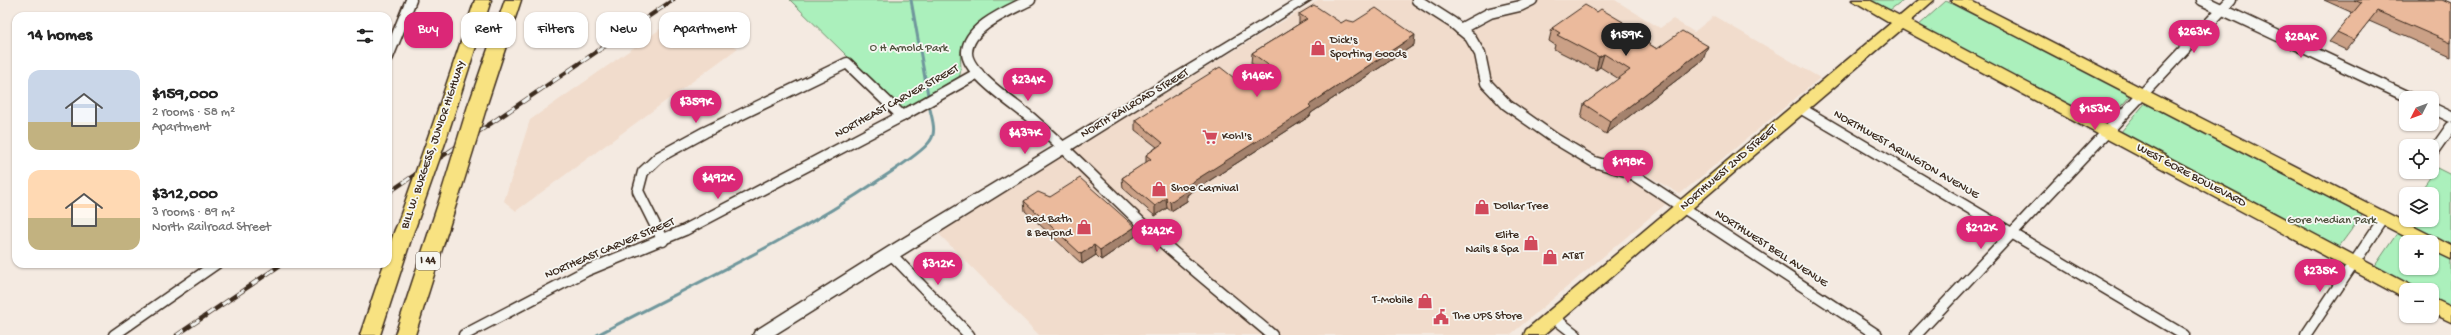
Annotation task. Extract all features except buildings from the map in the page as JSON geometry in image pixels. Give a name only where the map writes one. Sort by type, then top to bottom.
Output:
[{"type":"highway","name":"BILL W. BURGESS, JUNIOR HIGHWAY","points":[[370,335],[483,0]]},
{"type":"highway","name":"I 44","points":[[405,333],[478,104],[513,0]]},
{"type":"main road","name":"WEST GORE BOULEVARD","points":[[1859,0],[2399,287]]},
{"type":"main road","name":"NORTHWEST 2ND STREET","points":[[1532,335],[1684,207],[1900,21],[1927,0]]},
{"type":"main road","points":[[1958,0],[2417,235]]},
{"type":"main road","points":[[2439,246],[2451,253]]},
{"type":"main road","points":[[2439,309],[2451,315]]},
{"type":"street","points":[[392,47],[411,0]]},
{"type":"street","points":[[1030,0],[985,24],[972,38],[967,52],[970,64],[978,73],[1031,118],[1153,234],[1272,335]]},
{"type":"street","name":"NORTH RAILROAD STREET","points":[[761,335],[890,253],[1305,0]]},
{"type":"street","name":"NORTHWEST BELL AVENUE","points":[[1417,0],[1460,29],[1475,43],[1481,55],[1483,76],[1487,86],[1502,100],[1596,163],[1629,172],[1877,335]]},
{"type":"street","points":[[1460,29],[1490,13],[1520,6],[1532,0]]},
{"type":"street","points":[[2202,0],[2399,93]]},
{"type":"street","points":[[1916,335],[2232,0]]},
{"type":"street","points":[[663,241],[644,206],[638,190],[644,172],[659,157],[705,132],[847,63],[902,116]]},
{"type":"street","name":"NORTHEAST CARVER STREET","points":[[464,335],[586,271],[663,241],[902,116],[978,73]]},
{"type":"street","name":"NORTHWEST ARLINGTON AVENUE","points":[[1800,108],[2184,335]]},
{"type":"street","points":[[2439,111],[2451,117]]},
{"type":"street","points":[[2439,144],[2451,127]]},
{"type":"street","points":[[2306,335],[2384,218]]},
{"type":"street","points":[[890,253],[968,335]]},
{"type":"street","points":[[114,335],[210,268]]},
{"type":"street","points":[[1553,318],[1576,335]]},
{"type":"shaded area","points":[[1318,0],[1411,0],[1446,23],[1471,46],[1475,52],[1480,82],[1495,99],[1625,174],[1668,202],[1510,335],[1039,335],[936,231]]},
{"type":"shaded area","points":[[1540,0],[1615,0],[1660,28],[1673,19],[1694,32],[1714,16],[1820,78],[1680,194],[1636,169],[1588,155],[1498,93],[1489,80],[1486,50],[1471,31],[1495,18],[1526,10]]},
{"type":"shaded area","points":[[659,30],[659,48],[738,48],[516,211],[504,201],[530,120],[633,48],[651,48],[651,36]]},
{"type":"green space","name":"O H Arnold Park","points":[[790,0],[1023,0],[986,20],[970,32],[961,49],[961,71],[959,77],[902,110]]},
{"type":"green space","points":[[1869,0],[1903,0],[1890,10]]},
{"type":"green space","points":[[1946,1],[2131,95],[2105,124],[1917,27]]},
{"type":"green space","name":"Gore Median Park","points":[[2147,101],[2363,214],[2338,248],[2120,133]]},
{"type":"green space","points":[[2439,169],[2451,175],[2451,250],[2439,244],[2439,235],[2422,235],[2406,227],[2439,227],[2439,187],[2423,187],[2429,179],[2439,179]]},
{"type":"green space","name":"Gore Median Park","points":[[2398,232],[2404,235],[2399,235],[2399,275],[2439,275],[2439,253],[2451,259],[2451,311],[2439,305],[2439,283],[2399,283],[2399,284],[2372,270]]},
{"type":"waterway","points":[[911,0],[928,95]]},
{"type":"waterway","points":[[597,335],[776,242],[845,202],[899,167],[921,151],[930,141],[933,134],[930,109]]},
{"type":"railway","points":[[392,190],[673,0]]},
{"type":"railway","points":[[177,335],[276,268]]},
{"type":"place","name":"Dick's Sporting Goods","points":[[1318,48]]},
{"type":"place","name":"Kohl's","points":[[1210,137]]},
{"type":"place","name":"Shoe Carnival","points":[[1159,189]]},
{"type":"place","name":"Dollar Tree","points":[[1482,207]]},
{"type":"place","name":"Bed Bath & Beyond","points":[[1084,227]]},
{"type":"place","name":"Elite Nails & Spa","points":[[1531,243]]},
{"type":"place","name":"AT&T","points":[[1550,257]]},
{"type":"place","name":"T-Mobile","points":[[1425,301]]},
{"type":"place","name":"The UPS Store","points":[[1441,317]]}]
